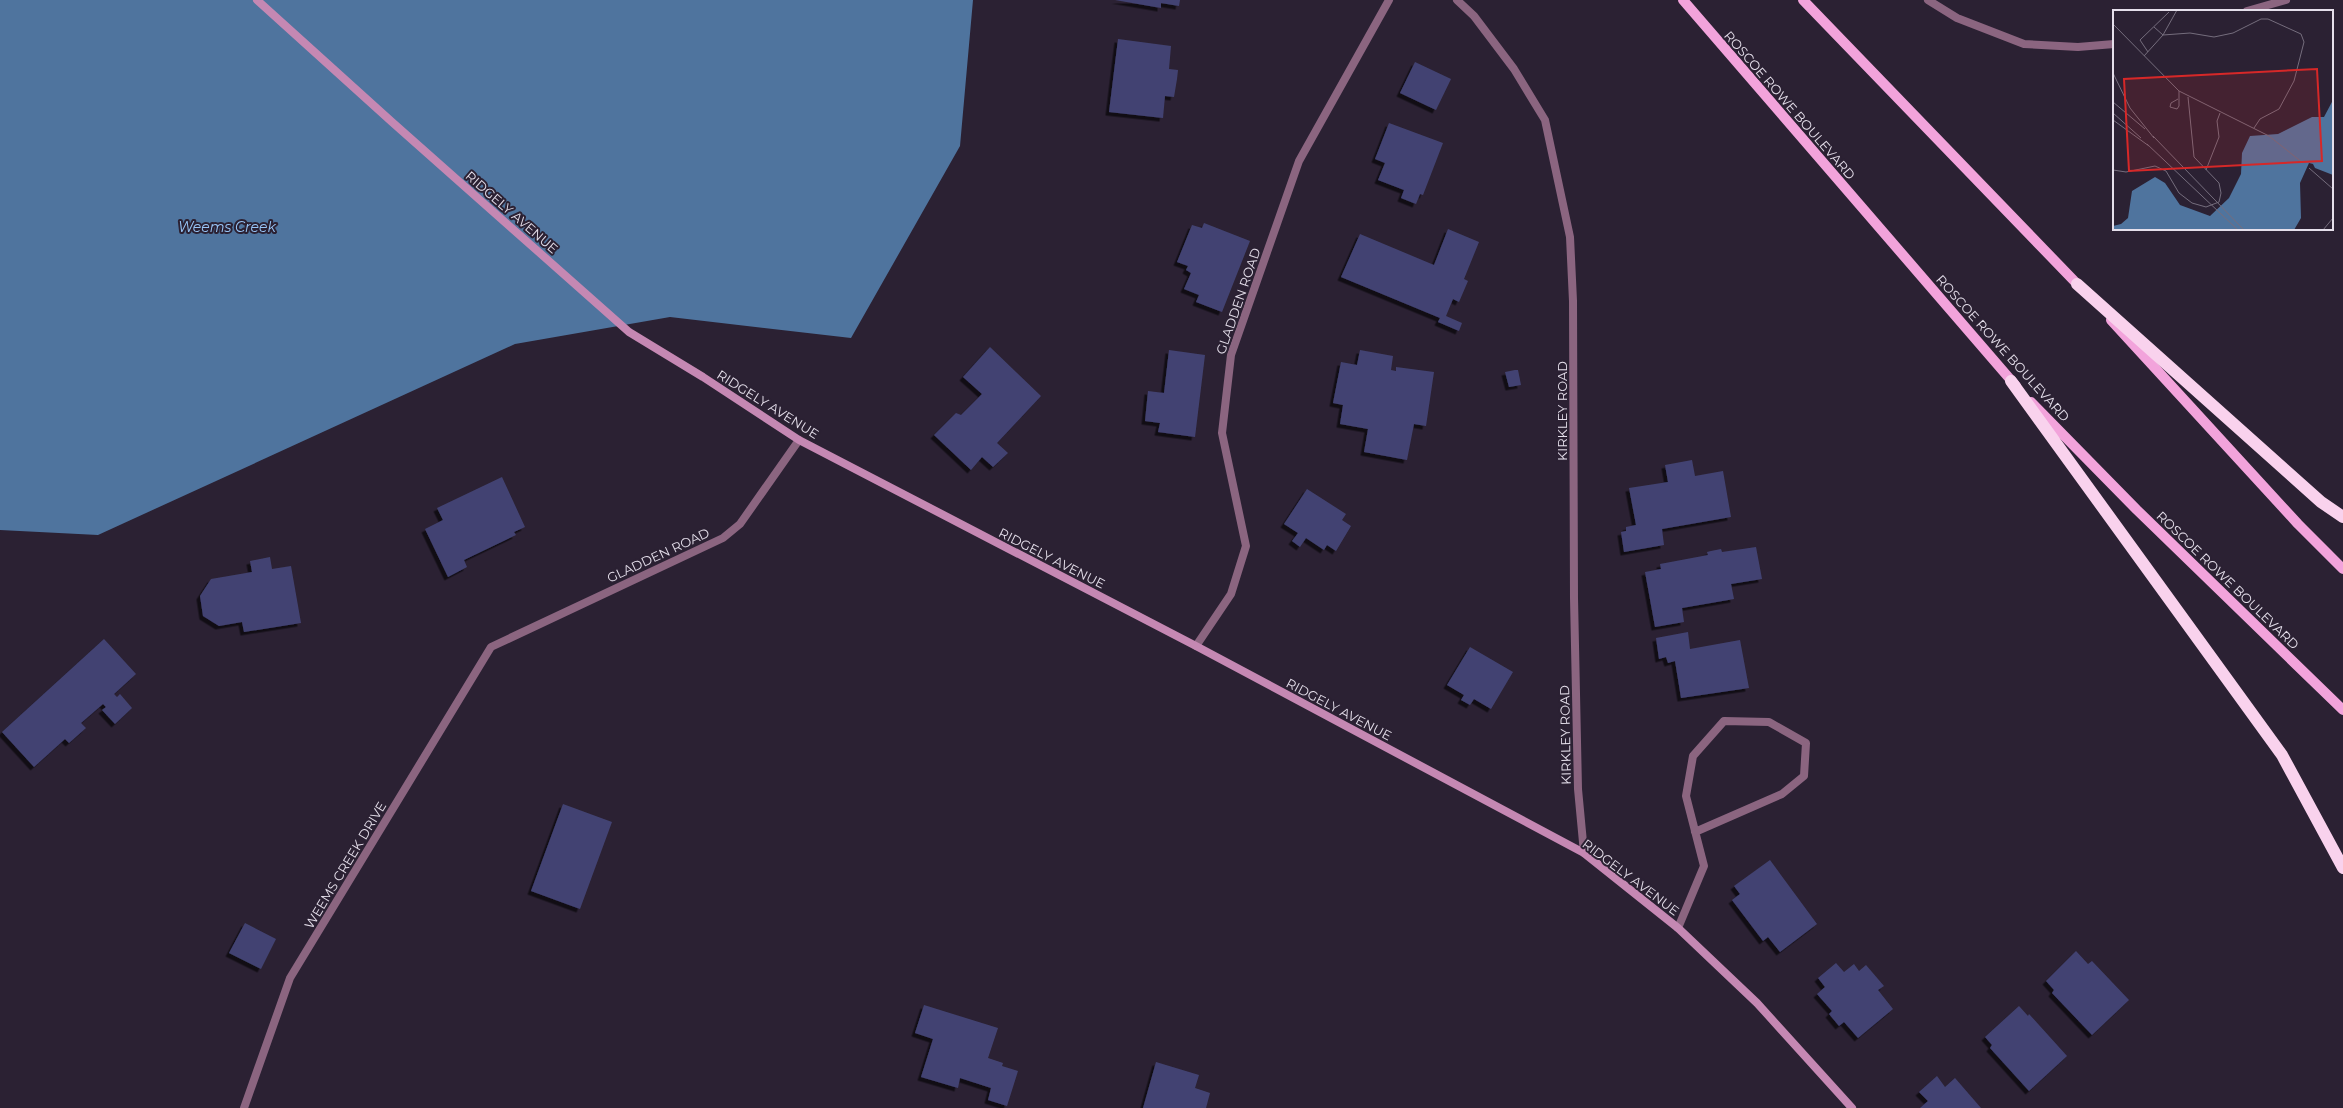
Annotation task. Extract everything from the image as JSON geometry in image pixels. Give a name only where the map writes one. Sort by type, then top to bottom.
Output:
[{"type":"highway","points":[[2077,284],[2321,502],[2343,517]]},
{"type":"highway","points":[[2011,381],[2207,648],[2282,755],[2343,868]]},
{"type":"main road","name":"RIDGELY AVENUE","points":[[257,0],[398,128],[629,332],[703,376],[799,440],[1196,646],[1584,854],[1678,928],[1757,1003],[1852,1108]]},
{"type":"main road","name":"ROSCOE ROWE BOULEVARD","points":[[1683,0],[2011,381],[2137,510],[2343,710]]},
{"type":"main road","points":[[1803,0],[2077,284],[2298,524],[2343,569]]},
{"type":"street","name":"GLADDEN ROAD","points":[[1196,646],[1231,594],[1246,546],[1222,433],[1231,355],[1300,161],[1389,0]]},
{"type":"street","name":"KIRKLEY ROAD","points":[[1457,0],[1474,16],[1514,69],[1544,120],[1570,237],[1573,301],[1578,789],[1584,854]]},
{"type":"street","points":[[1928,0],[1957,18],[2024,44],[2078,47],[2113,44]]},
{"type":"street","points":[[2251,10],[2286,0]]},
{"type":"street","name":"GLADDEN ROAD","points":[[491,647],[723,538],[740,524],[799,440]]},
{"type":"street","name":"WEEMS CREEK DRIVE","points":[[244,1108],[290,978],[491,647]]},
{"type":"street","points":[[1678,928],[1704,866],[1695,832],[1686,796],[1693,756],[1724,721],[1769,722],[1806,743],[1804,776],[1782,794],[1695,832]]},
{"type":"water","name":"Weems Creek","points":[[0,0],[973,0],[960,146],[851,338],[670,317],[515,344],[98,535],[0,530]]},
{"type":"building","points":[[1115,0],[1180,0],[1179,6],[1161,3],[1161,8]]},
{"type":"building","points":[[1118,39],[1171,46],[1169,69],[1178,70],[1177,79],[1174,97],[1165,96],[1163,118],[1109,112]]},
{"type":"building","points":[[1415,62],[1451,79],[1436,110],[1400,93]]},
{"type":"building","points":[[1389,123],[1443,143],[1423,195],[1420,194],[1416,204],[1401,198],[1404,190],[1378,180],[1385,163],[1375,159]]},
{"type":"building","points":[[1204,223],[1250,241],[1222,312],[1196,302],[1199,295],[1184,289],[1191,273],[1186,270],[1188,266],[1177,262],[1192,225],[1202,228]]},
{"type":"building","points":[[1448,229],[1479,242],[1464,279],[1468,281],[1459,302],[1453,299],[1446,316],[1462,323],[1459,331],[1438,322],[1440,318],[1341,277],[1360,234],[1434,265]]},
{"type":"building","points":[[990,347],[1041,396],[997,443],[1008,453],[993,467],[982,457],[971,470],[934,435],[956,413],[961,415],[982,394],[963,377]]},
{"type":"building","points":[[1169,350],[1205,355],[1195,437],[1158,432],[1160,423],[1145,421],[1148,391],[1164,393]]},
{"type":"building","points":[[1360,350],[1393,356],[1391,370],[1396,371],[1396,367],[1434,372],[1426,426],[1414,424],[1407,460],[1364,452],[1368,429],[1340,424],[1343,405],[1333,403],[1341,362],[1357,365]]},
{"type":"building","points":[[1518,370],[1521,385],[1509,387],[1505,372]]},
{"type":"building","points":[[1692,460],[1695,476],[1723,471],[1731,517],[1662,529],[1664,545],[1624,552],[1621,532],[1626,531],[1626,527],[1636,525],[1629,488],[1668,482],[1665,465]]},
{"type":"building","points":[[502,477],[525,527],[514,532],[516,535],[464,560],[467,567],[448,577],[425,529],[443,520],[437,508]]},
{"type":"building","points":[[1307,489],[1346,514],[1342,520],[1351,526],[1336,551],[1327,545],[1324,550],[1306,538],[1300,547],[1292,541],[1298,533],[1284,524]]},
{"type":"building","points":[[1756,547],[1762,579],[1731,584],[1734,599],[1682,608],[1684,622],[1655,627],[1645,572],[1661,569],[1660,564],[1708,555],[1707,552],[1711,551],[1721,549],[1722,552]]},
{"type":"building","points":[[270,557],[272,569],[291,566],[301,623],[244,632],[242,622],[219,626],[203,616],[200,596],[211,579],[252,572],[250,561]]},
{"type":"building","points":[[1688,632],[1690,649],[1740,640],[1749,688],[1681,698],[1675,661],[1668,663],[1666,657],[1659,659],[1656,638]]},
{"type":"building","points":[[104,639],[136,674],[114,694],[117,697],[120,694],[132,708],[115,724],[102,710],[106,707],[103,704],[81,723],[86,728],[69,743],[65,739],[34,767],[2,732]]},
{"type":"building","points":[[1470,647],[1513,672],[1491,709],[1474,699],[1470,705],[1461,700],[1464,695],[1447,685]]},
{"type":"building","points":[[563,804],[612,822],[580,909],[531,891]]},
{"type":"building","points":[[1770,860],[1817,924],[1780,952],[1768,937],[1763,941],[1732,900],[1740,894],[1734,886]]},
{"type":"building","points":[[245,923],[276,939],[261,969],[229,953]]},
{"type":"building","points":[[2076,951],[2088,964],[2092,961],[2129,1000],[2092,1035],[2052,993],[2054,990],[2046,981]]},
{"type":"building","points":[[1836,963],[1844,972],[1854,964],[1859,971],[1866,965],[1884,986],[1878,990],[1893,1009],[1858,1038],[1844,1022],[1839,1026],[1829,1014],[1832,1011],[1817,994],[1825,987],[1818,978]]},
{"type":"building","points":[[924,1005],[998,1028],[988,1058],[1003,1063],[1002,1066],[1018,1071],[1007,1106],[988,1100],[991,1088],[960,1078],[958,1088],[921,1077],[933,1039],[915,1033]]},
{"type":"building","points":[[2019,1006],[2028,1016],[2029,1014],[2067,1056],[2029,1091],[1990,1048],[1992,1045],[1985,1037]]},
{"type":"building","points":[[1156,1062],[1199,1075],[1195,1088],[1210,1093],[1206,1108],[1143,1108]]},
{"type":"building","points":[[1937,1076],[1945,1087],[1955,1078],[1981,1108],[1920,1108],[1928,1101],[1919,1092]]}]
